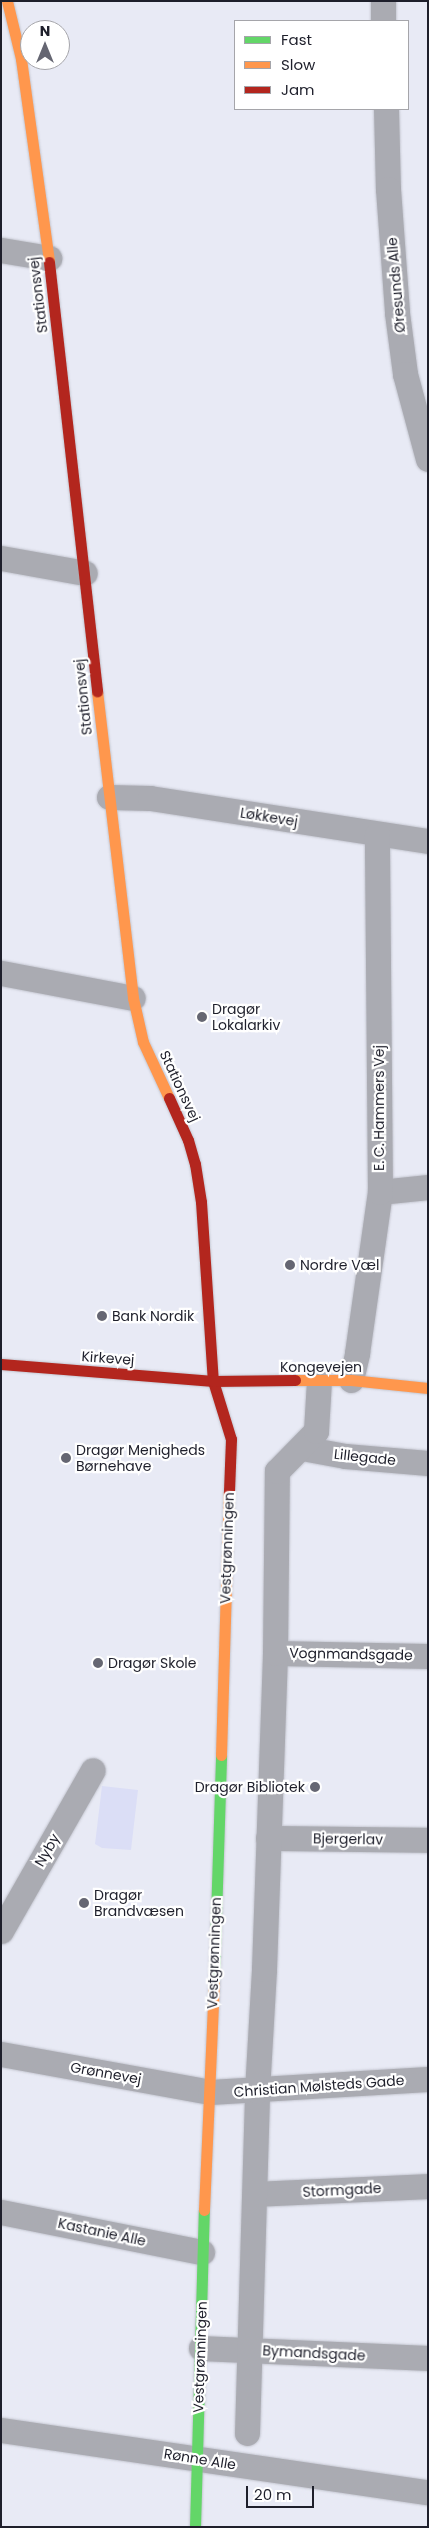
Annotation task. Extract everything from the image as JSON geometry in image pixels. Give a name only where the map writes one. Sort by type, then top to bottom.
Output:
[{"type":"street","name":"Stationsvej","points":[[7,1],[21,59],[49,258],[121,911],[133,998],[142,1042],[188,1140],[195,1164],[201,1202],[213,1381]]},
{"type":"street","points":[[383,1],[383,20]]},
{"type":"street","name":"Øresunds Alle","points":[[386,110],[388,189],[397,313],[406,374],[423,423],[428,458]]},
{"type":"street","points":[[1,250],[49,258]]},
{"type":"street","points":[[1,558],[85,573]]},
{"type":"street","name":"Løkkevej","points":[[109,796],[150,798],[378,835],[428,841]]},
{"type":"street","name":"E. C. Hammers Vej","points":[[351,1380],[357,1353],[380,1192],[378,835]]},
{"type":"street","points":[[1,973],[133,998]]},
{"type":"street","points":[[380,1192],[428,1187]]},
{"type":"street","name":"Kirkevej","points":[[1,1364],[213,1381]]},
{"type":"street","name":"Kongevejen","points":[[213,1381],[351,1380],[428,1388]]},
{"type":"street","name":"Vestgrønningen","points":[[195,2527],[202,2252],[210,2092],[231,1438],[213,1381]]},
{"type":"street","points":[[247,2433],[251,2350],[257,2091],[264,1969],[275,1653],[277,1471],[302,1448],[316,1431],[319,1381]]},
{"type":"street","name":"Lillegade","points":[[302,1448],[345,1456],[428,1463]]},
{"type":"street","name":"Vognmandsgade","points":[[275,1653],[428,1656]]},
{"type":"street","name":"Nyby","points":[[1,1930],[93,1770]]},
{"type":"street","name":"Bjergerlav","points":[[268,1838],[428,1840]]},
{"type":"street","name":"Grønnevej","points":[[1,2054],[210,2092]]},
{"type":"street","name":"Christian Mølsteds Gade","points":[[210,2092],[257,2091],[428,2079]]},
{"type":"street","name":"Stormgade","points":[[255,2194],[428,2186]]},
{"type":"street","name":"Kastanie Alle","points":[[1,2212],[202,2252]]},
{"type":"street","name":"Bymandsgade","points":[[201,2348],[428,2358]]},
{"type":"street","name":"Rønne Alle","points":[[1,2430],[428,2492]]},
{"type":"shaded area","points":[[102,1786],[138,1790],[131,1850],[102,1848],[95,1844]]},
{"type":"traffic: fast","points":[[214,1981],[221,1755]]},
{"type":"traffic: fast","points":[[195,2527],[204,2210]]},
{"type":"traffic: slow","points":[[7,1],[21,59],[49,262]]},
{"type":"traffic: slow","points":[[97,691],[133,998],[143,1042],[169,1098]]},
{"type":"traffic: slow","points":[[295,1380],[351,1380],[428,1388]]},
{"type":"traffic: slow","points":[[221,1755],[229,1492]]},
{"type":"traffic: slow","points":[[204,2210],[214,1981]]},
{"type":"traffic: jam","points":[[49,262],[97,691]]},
{"type":"traffic: jam","points":[[169,1098],[188,1140],[195,1164],[201,1202],[213,1381],[231,1439],[229,1492]]},
{"type":"traffic: jam","points":[[1,1364],[213,1381],[295,1380]]},
{"type":"place","name":"Dragør Lokalarkiv","points":[[202,1017]]},
{"type":"place","name":"Nordre Væl","points":[[290,1265]]},
{"type":"place","name":"Bank Nordik","points":[[102,1316]]},
{"type":"place","name":"Dragør Menigheds Børnehave","points":[[66,1458]]},
{"type":"place","name":"Dragør Skole","points":[[98,1663]]},
{"type":"place","name":"Dragør Bibliotek","points":[[315,1787]]},
{"type":"place","name":"Dragør Brandvæsen","points":[[84,1903]]}]
